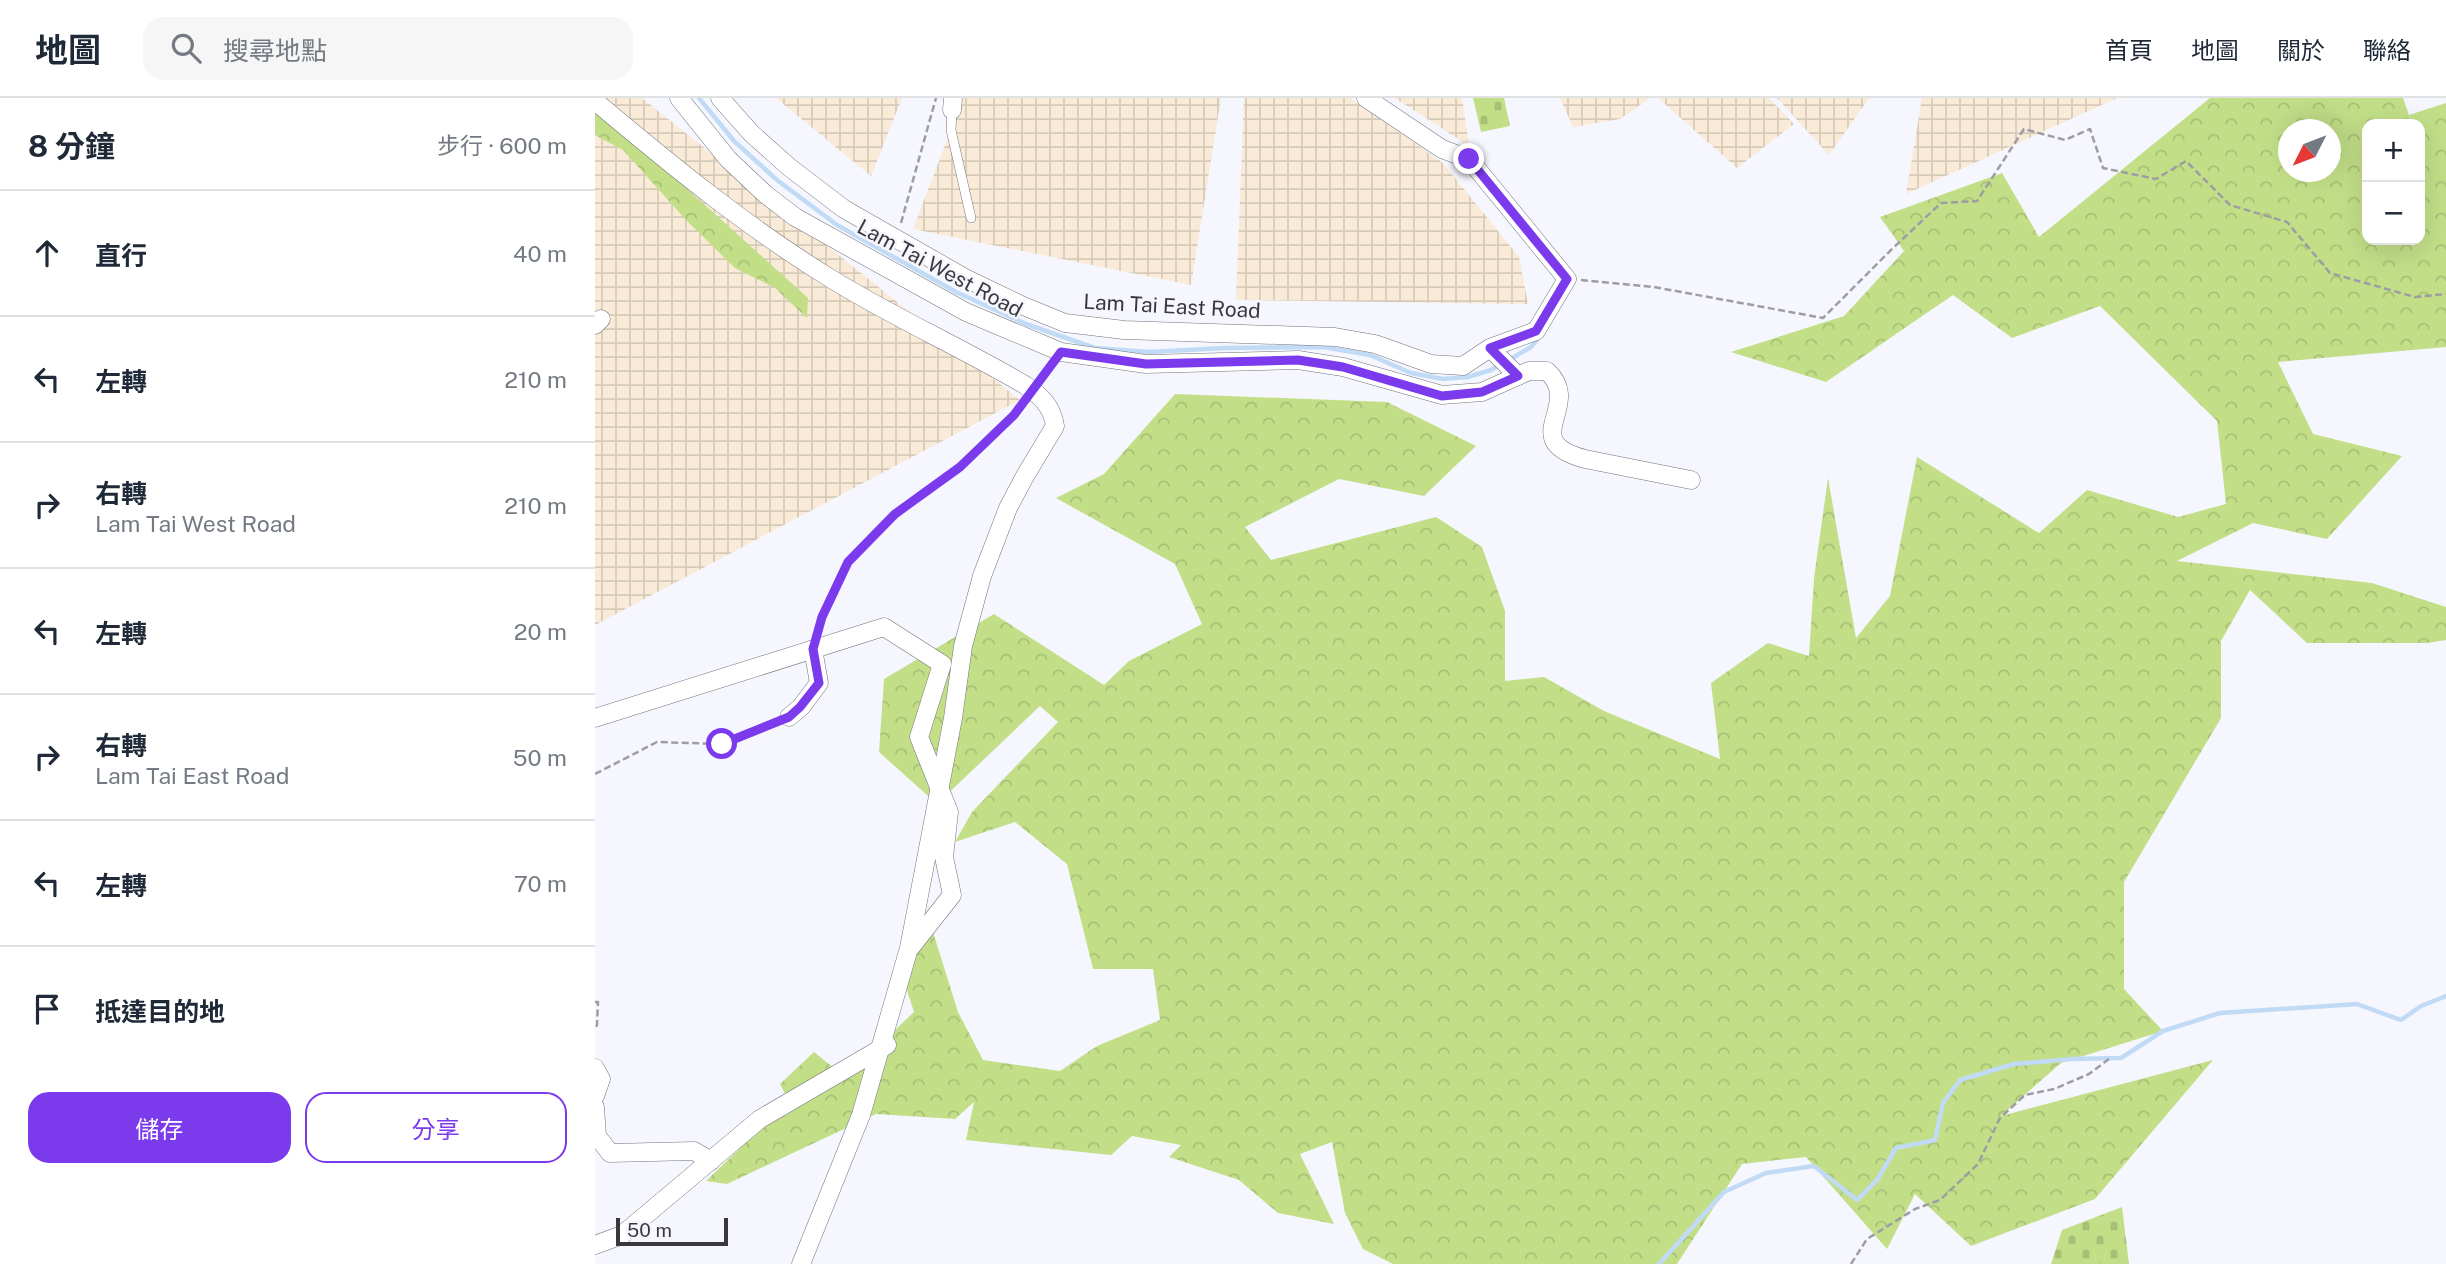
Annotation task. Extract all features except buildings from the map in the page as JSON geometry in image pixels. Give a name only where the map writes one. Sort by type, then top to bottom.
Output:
[{"type":"street","name":"Lam Tai West Road","points":[[679,98],[728,159],[765,194],[795,217],[966,312],[1061,352],[1146,364],[1298,360],[1343,367],[1442,396],[1482,392],[1505,363]]},
{"type":"street","name":"Lam Tai East Road","points":[[720,98],[751,133],[789,167],[844,209],[965,278],[1065,323],[1124,330],[1335,337],[1375,344],[1431,364],[1463,366],[1505,363],[1536,331],[1567,279]]},
{"type":"street","points":[[1366,98],[1443,149],[1469,159],[1567,279]]},
{"type":"street","points":[[595,101],[717,200],[823,274],[1025,385],[1042,397],[1053,412],[1055,426],[1009,508],[982,576],[963,646],[953,718],[909,948],[861,1115],[800,1264]]},
{"type":"street","points":[[1505,363],[1528,370],[1547,371],[1557,381],[1561,398],[1551,432],[1555,445],[1567,454],[1691,480]]},
{"type":"street","points":[[595,718],[884,627],[942,664],[919,737],[949,812],[944,857],[952,895],[909,950],[898,1016],[887,1045],[760,1119],[622,1236],[595,1245]]},
{"type":"street","points":[[789,717],[819,683],[813,649]]},
{"type":"street","points":[[595,1068],[601,1079],[595,1096]]},
{"type":"street","points":[[595,1107],[597,1136],[610,1153],[694,1151],[711,1161]]},
{"type":"lane","points":[[953,104],[951,130],[971,218]]},
{"type":"path","points":[[896,239],[936,98]]},
{"type":"path","points":[[1567,279],[1654,287],[1823,318],[1941,203],[1977,201],[2024,129],[2065,140],[2090,129],[2103,168],[2156,178],[2186,161],[2230,205],[2287,222],[2330,273],[2415,297],[2446,294]]},
{"type":"path","points":[[1037,383],[1061,352]]},
{"type":"path","points":[[813,649],[822,617],[848,562],[895,514],[960,467],[1014,415],[1029,394]]},
{"type":"path","points":[[595,774],[657,742],[722,744],[789,717]]},
{"type":"path","points":[[595,1002],[598,1002],[595,1029]]},
{"type":"path","points":[[1851,1264],[1867,1240],[1915,1209],[1940,1200],[1978,1164],[2000,1118],[2025,1095],[2054,1089],[2089,1074],[2109,1059]]},
{"type":"shaded area","points":[[595,98],[642,98],[1020,400],[595,625]]},
{"type":"shaded area","points":[[776,98],[902,98],[871,176]]},
{"type":"shaded area","points":[[963,98],[1221,98],[1191,285],[913,229]]},
{"type":"shaded area","points":[[1244,98],[1350,98],[1443,163],[1519,257],[1528,304],[1236,300]]},
{"type":"shaded area","points":[[1395,98],[1462,98],[1469,146]]},
{"type":"shaded area","points":[[1560,98],[1650,98],[1620,119],[1573,127]]},
{"type":"shaded area","points":[[1658,98],[1769,98],[1794,124],[1737,168]]},
{"type":"shaded area","points":[[1777,98],[1869,98],[1829,155]]},
{"type":"shaded area","points":[[1922,98],[2117,98],[1906,194]]},
{"type":"green space","points":[[1473,98],[1504,98],[1510,126],[1481,132]]},
{"type":"green space","points":[[2210,98],[2403,98],[2409,115],[2446,103],[2446,347],[2278,362],[2313,434],[2402,456],[2327,539],[2253,523],[2177,561],[2372,583],[2446,607],[2446,640],[2427,643],[2307,643],[2250,590],[2221,641],[2221,718],[2124,882],[2124,989],[2163,1031],[2061,1063],[2001,1116],[2213,1060],[2095,1199],[1971,1246],[1915,1194],[1887,1249],[1806,1157],[1742,1164],[1677,1264],[1393,1264],[1363,1249],[1345,1213],[1332,1142],[1300,1154],[1334,1224],[1278,1213],[1239,1180],[1169,1157],[1181,1145],[1132,1136],[1111,1155],[966,1140],[974,1102],[955,1119],[876,1114],[727,1184],[706,1181],[789,1101],[780,1084],[814,1052],[845,1077],[914,1012],[899,966],[933,932],[958,1012],[983,1060],[1060,1071],[1097,1046],[1160,1020],[1153,969],[1093,969],[1067,864],[1015,822],[955,842],[972,812],[1058,722],[1040,706],[937,804],[879,752],[884,679],[994,614],[1104,685],[1129,661],[1202,624],[1175,564],[1056,498],[1104,474],[1175,394],[1387,402],[1476,446],[1424,496],[1339,479],[1245,527],[1271,560],[1436,517],[1482,547],[1505,611],[1505,681],[1544,677],[1604,711],[1720,759],[1711,683],[1768,643],[1809,656],[1814,578],[1828,478],[1856,638],[1890,596],[1917,457],[2039,533],[2087,490],[2178,517],[2226,504],[2217,421],[2100,306],[2012,338],[1953,295],[1826,382],[1731,352],[1844,316],[1904,251],[1880,217],[2002,173],[2039,237]]},
{"type":"green space","points":[[595,110],[655,160],[808,298],[807,318],[775,288],[735,268],[687,221],[623,150],[595,135]]},
{"type":"green space","points":[[2122,1207],[2129,1264],[2051,1264],[2062,1230]]},
{"type":"waterway","points":[[699,98],[734,141],[777,180],[837,225],[956,292],[1026,324],[1095,348],[1149,352],[1323,347],[1370,355],[1411,373],[1443,379],[1468,377],[1501,364]]},
{"type":"waterway","points":[[1509,360],[1531,347],[1540,336]]},
{"type":"waterway","points":[[1659,1264],[1724,1192],[1766,1173],[1814,1166],[1857,1200],[1877,1180],[1896,1148],[1935,1140],[1943,1103],[1960,1080],[2014,1064],[2121,1058],[2163,1031],[2220,1013],[2357,1004],[2401,1020],[2421,1006],[2446,996]]},
{"type":"route","points":[[722,744],[789,717],[800,707],[819,683],[813,649],[822,617],[848,562],[895,514],[960,467],[1014,415],[1061,352],[1146,364],[1298,360],[1343,367],[1442,396],[1482,392],[1518,376],[1490,348],[1536,331],[1567,279],[1469,159]]}]
